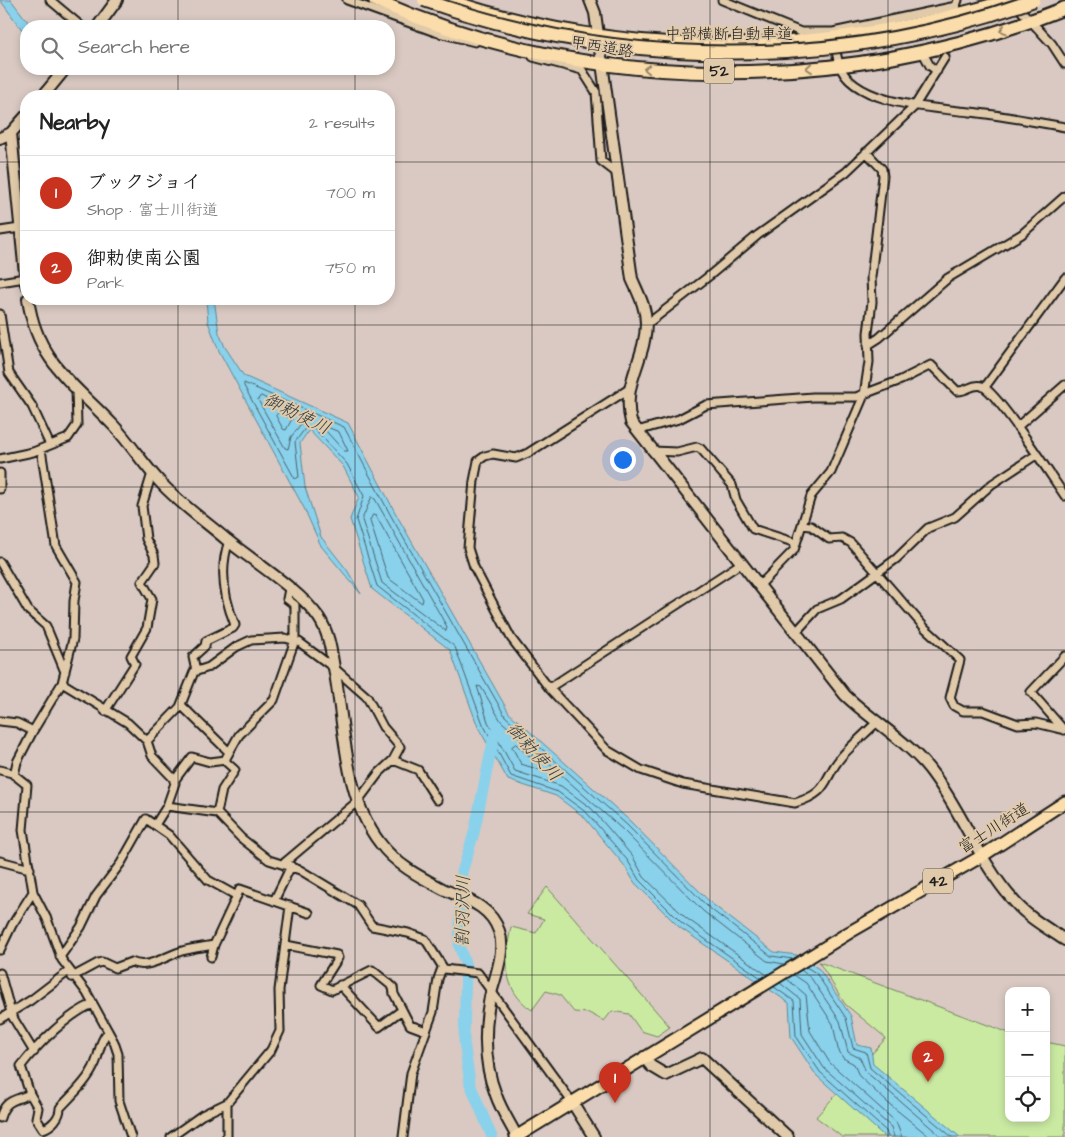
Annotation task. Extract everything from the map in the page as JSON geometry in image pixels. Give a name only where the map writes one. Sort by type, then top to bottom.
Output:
[{"type":"highway","name":"甲西道路","points":[[375,0],[469,34],[602,65],[724,72],[839,65],[922,51],[1029,21],[1065,8]]},
{"type":"highway","name":"中部横断自動車道","points":[[424,0],[503,24],[580,41],[660,50],[738,53],[817,49],[896,37],[976,19],[1034,0]]},
{"type":"highway","name":"甲西道路","points":[[446,0],[503,17],[598,36],[724,46],[778,45],[834,35],[934,22],[1011,0]]},
{"type":"main road","name":"富士川街道","points":[[644,1057],[982,856],[1065,802]]},
{"type":"main road","name":"42","points":[[517,1137],[644,1057]]},
{"type":"street","points":[[42,0],[60,10]]},
{"type":"street","points":[[50,0],[72,20]]},
{"type":"street","points":[[102,20],[117,0]]},
{"type":"street","points":[[347,0],[435,32],[582,70],[596,92],[601,161],[619,174]]},
{"type":"street","points":[[590,0],[595,13],[619,174],[632,279],[642,300],[646,322],[642,347],[629,389],[629,414],[637,431],[845,695],[908,748],[933,774],[982,856],[1014,901],[1030,916],[1065,940]]},
{"type":"street","points":[[722,0],[801,32],[834,35],[956,6],[958,0]]},
{"type":"street","points":[[1011,0],[1052,44],[1065,64]]},
{"type":"street","points":[[834,35],[839,65],[854,83],[894,102],[914,107],[971,112],[1065,127]]},
{"type":"street","points":[[922,51],[930,66],[937,71]]},
{"type":"street","points":[[646,322],[651,321],[709,276],[758,235],[825,189],[914,107],[945,57]]},
{"type":"street","points":[[48,90],[60,75]]},
{"type":"street","points":[[0,138],[11,133],[20,123]]},
{"type":"street","points":[[0,231],[20,228],[11,133]]},
{"type":"street","points":[[759,586],[794,550],[811,496],[830,472],[864,395],[867,381],[877,217],[883,176],[882,170],[866,152]]},
{"type":"street","points":[[868,345],[880,338],[948,278],[1022,234],[1065,196]]},
{"type":"street","points":[[985,387],[1065,278]]},
{"type":"street","points":[[0,282],[20,281]]},
{"type":"street","points":[[29,305],[33,321],[47,354],[66,380],[113,425],[152,473],[176,498],[289,589],[319,619],[330,643],[350,770],[358,801],[380,843],[400,864],[442,888],[482,907],[500,933],[501,949],[492,990],[486,1034],[489,1067],[496,1096],[517,1137]]},
{"type":"street","points":[[0,314],[9,372],[32,406],[50,445]]},
{"type":"street","points":[[637,431],[679,419],[706,405],[864,395],[912,374],[928,364],[936,367],[957,391],[975,384],[985,387],[1014,419],[1017,427],[1065,496]]},
{"type":"street","points":[[1017,427],[1065,384]]},
{"type":"street","points":[[629,389],[528,453],[516,458],[493,454],[485,456],[478,461],[474,481],[469,540],[471,557],[512,638],[549,688],[607,750],[641,770],[683,784],[795,803],[819,792],[826,785],[834,766],[842,756],[876,723]]},
{"type":"street","points":[[0,463],[0,458],[41,449],[68,438],[77,425],[76,390]]},
{"type":"street","points":[[652,451],[677,452],[697,447],[732,485],[736,500],[753,529],[796,543]]},
{"type":"street","points":[[14,775],[17,762],[33,731],[55,698],[62,683],[74,639],[76,582],[56,546],[41,449]]},
{"type":"street","points":[[796,632],[817,609],[841,599],[896,559],[928,528],[955,518],[992,484],[1036,455]]},
{"type":"street","points":[[0,473],[0,489]]},
{"type":"street","points":[[105,711],[135,664],[131,656],[147,628],[152,599],[142,582],[155,563],[154,555],[146,539],[142,506],[152,473]]},
{"type":"street","points":[[802,525],[816,528],[829,539],[847,540],[878,572],[925,628],[960,660],[950,698],[954,706],[963,711],[983,711],[1018,724],[1036,723],[1065,730]]},
{"type":"street","points":[[147,741],[170,719],[181,704],[196,671],[193,657],[205,646],[206,641],[234,628],[235,625],[225,596],[223,561],[229,541]]},
{"type":"street","points":[[0,562],[28,610],[46,626],[65,672]]},
{"type":"street","points":[[549,688],[740,564]]},
{"type":"street","points":[[226,760],[229,752],[252,720],[274,700],[295,640],[296,612],[295,605],[287,599],[289,589]]},
{"type":"street","points":[[196,671],[209,667],[236,647],[251,640],[285,638],[295,640],[334,668],[367,697],[383,727],[400,748],[393,760],[379,773],[358,801],[287,864],[274,901]]},
{"type":"street","points":[[1065,656],[1031,692],[1065,730]]},
{"type":"street","points":[[62,683],[105,711],[128,723],[147,741],[152,756],[174,781]]},
{"type":"street","points":[[181,704],[229,752]]},
{"type":"street","points":[[0,721],[17,723],[33,731]]},
{"type":"street","points":[[155,825],[167,806],[174,781],[192,757],[210,762],[226,760]]},
{"type":"street","points":[[217,813],[222,790],[235,770],[226,760]]},
{"type":"street","points":[[393,760],[418,770],[438,800]]},
{"type":"street","points":[[0,770],[14,775],[28,786],[23,830],[34,892],[47,919],[60,957],[70,974],[93,1004],[118,1054],[119,1101],[131,1137]]},
{"type":"street","points":[[167,806],[217,813],[269,860],[287,864],[358,905],[372,926],[408,933],[425,939],[430,944],[442,968],[450,971],[474,971],[478,973],[572,1102],[594,1137]]},
{"type":"street","points":[[60,957],[81,927],[96,896],[125,857],[146,819],[169,835],[208,880],[237,896]]},
{"type":"street","points":[[0,861],[30,869]]},
{"type":"street","points":[[211,957],[214,945],[240,889],[309,913]]},
{"type":"street","points":[[0,950],[12,925],[34,892]]},
{"type":"street","points":[[171,1137],[202,1115],[227,1103],[276,1041],[280,1031],[279,990],[290,906]]},
{"type":"street","points":[[0,1019],[70,974],[98,963],[102,962],[114,968],[131,962],[137,965],[153,963],[182,951],[214,945]]},
{"type":"street","points":[[286,945],[337,955],[338,958],[321,985],[332,990],[372,970],[393,986],[410,1025],[426,1031]]},
{"type":"street","points":[[402,1137],[411,1073],[433,1012],[438,979],[442,968]]},
{"type":"street","points":[[0,974],[10,1012],[34,1052]]},
{"type":"street","points":[[340,985],[379,1027],[402,1010]]},
{"type":"street","points":[[93,1004],[78,1012],[50,1035],[22,1066],[30,1094],[38,1108],[36,1118],[43,1129],[48,1127],[60,1115],[60,1108],[88,1078],[96,1063],[97,1053],[108,1032]]},
{"type":"street","points":[[644,1057],[651,1066],[666,1075],[702,1058],[788,1137]]},
{"type":"street","points":[[0,1118],[3,1107],[7,1103],[30,1094]]},
{"type":"street","points":[[227,1103],[227,1137]]},
{"type":"green space","points":[[547,887],[670,1027],[657,1036],[641,1031],[629,1014],[612,1011],[604,1021],[589,1013],[574,1012],[560,995],[546,991],[532,1010],[522,1002],[510,983],[508,973],[507,951],[511,927],[536,933],[544,919],[527,914]]},
{"type":"green space","points":[[819,962],[1005,1032],[1005,1122],[1050,1122],[1050,1043],[1065,1046],[1065,1137],[842,1137],[816,1117],[886,1038],[845,1004]]},
{"type":"water","points":[[0,0],[11,0],[26,20],[20,20],[20,27]]},
{"type":"water","name":"御勅使川","points":[[207,305],[215,305],[219,333],[225,347],[244,376],[348,423],[396,514],[509,713],[630,821],[711,903],[774,952],[797,955],[819,969],[851,1016],[857,1045],[871,1048],[873,1064],[960,1137],[885,1137],[816,1075],[791,1037],[789,1003],[679,927],[635,883],[624,865],[584,817],[556,796],[508,780],[478,727],[450,650],[372,589],[350,519],[359,497],[343,466],[309,430],[300,443],[305,487],[321,537],[347,570],[361,594],[321,546],[304,508],[219,351],[208,322]]},
{"type":"waterway","name":"割羽沢川","points":[[492,1137],[470,1084],[464,1041],[466,966],[459,945],[462,872],[474,833],[495,732]]},
{"type":"place","name":"御勅使南公園","points":[[928,1082]]},
{"type":"place","name":"ブックジョイ","points":[[615,1103]]}]
